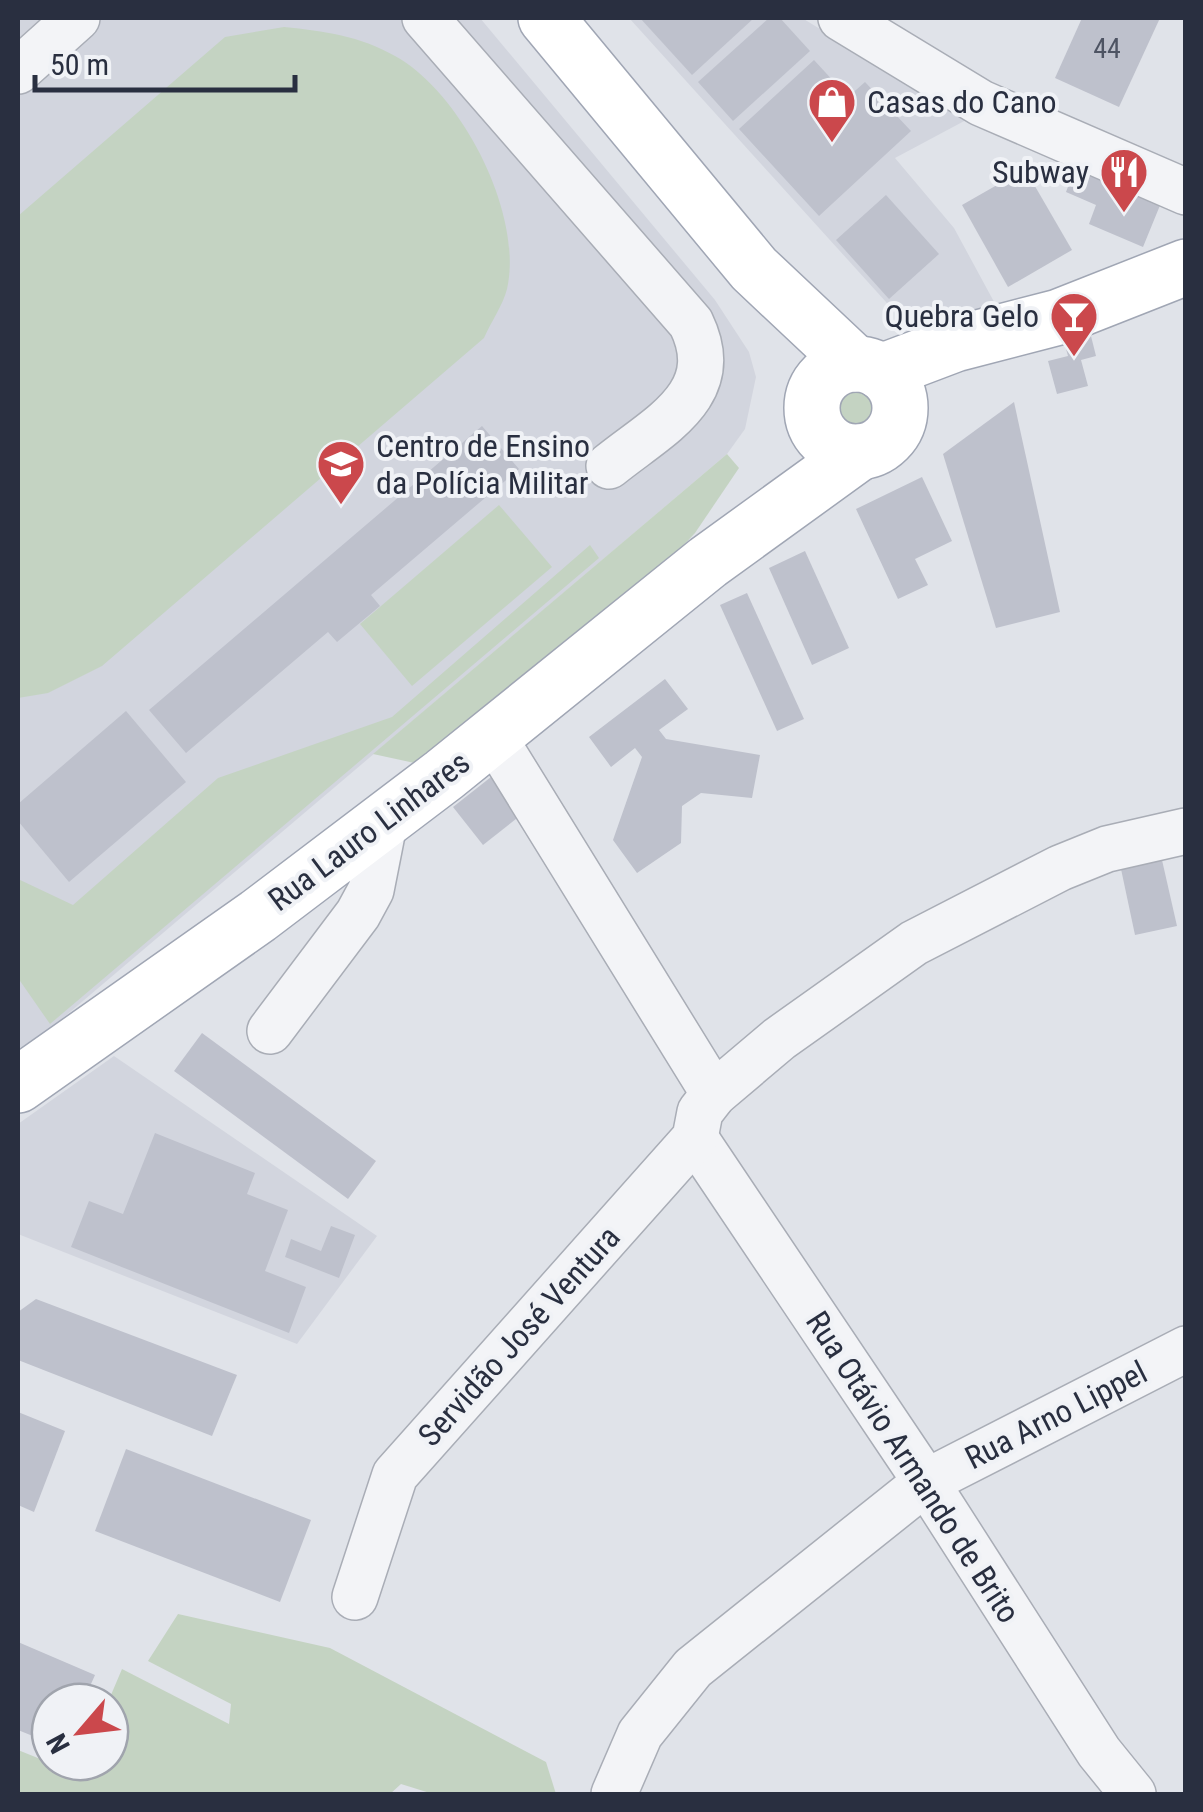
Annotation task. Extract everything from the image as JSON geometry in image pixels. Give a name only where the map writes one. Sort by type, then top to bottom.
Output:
[{"type":"main road","points":[[546,18],[853,391],[955,344],[1059,317],[1184,275]]},
{"type":"main road","name":"Rua Lauro Linhares","points":[[18,1085],[258,916],[493,736],[708,562],[860,452],[887,438],[853,391],[780,468],[708,562]]},
{"type":"street","points":[[18,71],[77,18]]},
{"type":"street","points":[[425,18],[692,323],[704,350],[701,378],[681,407],[608,466]]},
{"type":"street","points":[[841,18],[981,103],[1186,192]]},
{"type":"street","points":[[493,736],[714,1094]]},
{"type":"street","points":[[270,1031],[358,914],[371,890],[386,819]]},
{"type":"street","name":"Servidão José Ventura","points":[[355,1597],[395,1475],[695,1138],[700,1112],[714,1094],[779,1039],[914,943],[1060,868],[1106,849],[1186,831]]},
{"type":"street","name":"Rua Otávio Armando de Brito","points":[[695,1138],[926,1482],[1099,1752],[1132,1794]]},
{"type":"street","name":"Rua Arno Lippel","points":[[614,1794],[640,1734],[693,1668],[926,1482],[1186,1349]]},
{"type":"shaded area","name":"Centro de Ensino da Polícia Militar","points":[[18,18],[480,18],[715,300],[749,352],[756,377],[745,429],[727,454],[50,1029],[18,1049]]},
{"type":"shaded area","points":[[802,18],[968,119],[895,158],[954,228],[999,311],[905,323],[630,19]]},
{"type":"shaded area","points":[[114,1056],[377,1236],[297,1344],[18,1234],[18,1124]]},
{"type":"green space","points":[[284,27],[341,36],[382,49],[419,73],[443,97],[482,158],[496,192],[510,259],[505,295],[484,338],[102,666],[48,693],[18,698],[18,216],[225,37]]},
{"type":"green space","points":[[856,384],[874,392],[882,410],[874,428],[856,436],[838,428],[830,410],[838,392]]},
{"type":"green space","points":[[727,454],[739,468],[695,533],[626,607],[433,767],[373,754]]},
{"type":"green space","points":[[499,505],[552,567],[412,686],[360,624]]},
{"type":"green space","points":[[590,545],[599,558],[50,1024],[18,978],[18,879],[73,905],[218,778],[392,717]]},
{"type":"green space","points":[[178,1614],[330,1648],[546,1762],[556,1794],[433,1794],[401,1784],[390,1794],[18,1794],[18,1750],[30,1755],[30,1782],[130,1782],[130,1682],[116,1682],[122,1669],[229,1724],[231,1704],[148,1661]]},
{"type":"building","points":[[640,18],[754,18],[692,75]]},
{"type":"building","points":[[769,18],[780,18],[810,51],[733,121],[698,82]]},
{"type":"building","points":[[1082,18],[1160,18],[1119,107],[1055,78]]},
{"type":"building","name":"Casas do Cano","points":[[814,60],[848,97],[865,82],[911,131],[819,216],[739,129]]},
{"type":"building","name":"Subway","points":[[1077,163],[1163,198],[1143,247],[1089,224],[1096,205],[1066,192]]},
{"type":"building","points":[[1025,169],[1072,250],[1008,287],[962,205]]},
{"type":"building","points":[[886,195],[939,254],[889,299],[836,240]]},
{"type":"building","name":"Quebra Gelo","points":[[1088,324],[1096,356],[1081,360],[1088,386],[1057,394],[1048,361],[1068,356],[1061,331]]},
{"type":"building","points":[[1014,402],[1060,612],[996,628],[943,454]]},
{"type":"building","points":[[482,426],[519,469],[371,595],[380,606],[337,642],[328,632],[186,753],[149,710]]},
{"type":"building","points":[[922,477],[952,541],[915,559],[928,585],[898,599],[856,509]]},
{"type":"building","points":[[805,551],[849,648],[812,665],[769,568]]},
{"type":"building","points":[[747,593],[804,719],[777,731],[720,605]]},
{"type":"building","points":[[665,679],[688,709],[659,730],[666,739],[760,755],[752,798],[701,793],[682,806],[681,843],[637,873],[613,840],[642,757],[635,748],[611,767],[589,737]]},
{"type":"building","points":[[126,711],[186,782],[69,882],[18,821],[18,804]]},
{"type":"building","points":[[491,777],[521,815],[483,845],[453,807]]},
{"type":"building","points":[[1162,860],[1177,926],[1135,935],[1121,869]]},
{"type":"building","points":[[202,1033],[376,1161],[348,1199],[174,1071]]},
{"type":"building","points":[[155,1133],[255,1173],[247,1194],[288,1210],[265,1271],[306,1287],[289,1333],[71,1247],[89,1201],[123,1214]]},
{"type":"building","points":[[331,1226],[355,1235],[339,1278],[285,1257],[291,1239],[321,1251]]},
{"type":"building","points":[[36,1299],[237,1375],[212,1436],[18,1360],[18,1312]]},
{"type":"building","points":[[18,1412],[65,1431],[34,1512],[18,1505]]},
{"type":"building","points":[[126,1449],[311,1520],[280,1602],[95,1531]]},
{"type":"building","points":[[18,1642],[95,1675],[92,1682],[30,1682],[30,1735],[18,1730]]},
{"type":"place","name":"Casas do Cano","points":[[832,144]]},
{"type":"place","name":"Subway","points":[[1124,214]]},
{"type":"place","name":"Quebra Gelo","points":[[1074,358]]},
{"type":"place","name":"Centro de Ensino da Polícia Militar","points":[[341,506]]}]
